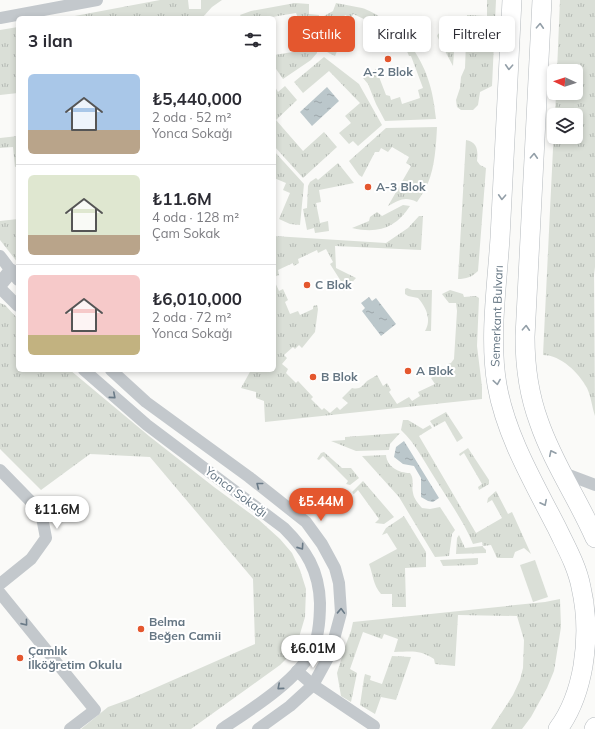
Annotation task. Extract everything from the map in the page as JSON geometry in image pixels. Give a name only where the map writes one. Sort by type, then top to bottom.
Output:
[{"type":"main road","name":"Semerkant Bulvarı","points":[[512,0],[495,315],[495,373],[509,426],[528,470],[566,546],[575,568],[582,592],[586,617],[586,651],[574,701],[558,729]]},
{"type":"main road","points":[[542,0],[525,352],[527,376],[538,422],[561,472],[595,538]]},
{"type":"street","points":[[0,18],[97,0]]},
{"type":"street","points":[[0,256],[10,274],[0,284]]},
{"type":"street","points":[[0,288],[16,304]]},
{"type":"street","name":"Yonca Sokağı","points":[[86,372],[147,425],[284,528],[299,543],[310,560],[318,579],[320,614],[318,632],[312,651],[297,671],[280,688],[222,729]]},
{"type":"street","name":"Yonca Sokağı","points":[[113,372],[146,402],[249,477],[306,522],[322,544],[335,568],[339,583],[342,613],[330,654],[313,685],[290,706],[258,729]]},
{"type":"street","points":[[0,470],[41,512],[46,538],[32,559],[0,584]]},
{"type":"street","points":[[561,472],[595,486]]},
{"type":"street","points":[[0,593],[95,710],[70,729]]},
{"type":"street","points":[[297,671],[313,685],[374,726]]},
{"type":"green space","points":[[160,0],[188,0],[189,9],[201,9],[201,0],[222,0],[212,7],[204,16],[75,16]]},
{"type":"green space","points":[[487,0],[496,0],[495,16],[487,16]]},
{"type":"green space","points":[[560,0],[595,0],[595,416],[584,382],[563,361],[543,355],[553,144],[583,144],[583,108],[555,108],[556,100],[583,100],[583,64],[557,64]]},
{"type":"green space","points":[[295,3],[309,4],[309,14],[319,15],[297,16],[296,13],[276,16],[240,15],[251,11]]},
{"type":"green space","points":[[336,3],[362,8],[378,16],[363,16],[363,19],[353,14],[352,16],[324,16],[333,11]]},
{"type":"green space","points":[[467,15],[487,16],[467,16]]},
{"type":"green space","points":[[16,27],[16,93],[0,95],[0,30]]},
{"type":"green space","points":[[293,52],[317,52],[311,60],[283,79],[276,69],[276,55]]},
{"type":"green space","points":[[327,52],[337,52],[335,56]]},
{"type":"green space","points":[[407,52],[415,52],[425,70],[431,88],[436,119],[385,121],[368,84],[363,78],[376,69],[386,95],[390,96],[391,100],[400,97],[402,104],[420,98],[418,90],[423,88],[411,56],[409,56]]},
{"type":"green space","points":[[446,52],[454,52],[453,66]]},
{"type":"green space","points":[[466,52],[494,52],[492,86],[480,92],[478,105],[473,110],[461,110],[457,107],[456,100],[460,88],[461,77],[465,68]]},
{"type":"green space","points":[[324,57],[359,84],[382,125],[358,146],[353,141],[349,144],[339,133],[351,123],[345,116],[360,103],[329,71],[303,93],[294,82]]},
{"type":"green space","points":[[285,86],[297,100],[276,120],[276,88],[278,92]]},
{"type":"green space","points":[[276,120],[303,151],[324,132],[337,147],[303,178],[276,148]]},
{"type":"green space","points":[[437,127],[434,163],[427,186],[417,202],[405,199],[388,206],[411,166],[406,163],[409,157],[392,147],[388,152],[381,148],[379,152],[375,152],[362,177],[349,161],[386,128]]},
{"type":"green space","points":[[16,136],[16,167],[13,147],[0,148],[0,138]]},
{"type":"green space","points":[[466,140],[475,145],[477,150],[477,161],[480,165],[486,168],[478,271],[464,279],[458,279]]},
{"type":"green space","points":[[276,153],[304,184],[300,225],[290,224],[279,219],[290,193],[283,190],[286,183],[276,179]]},
{"type":"green space","points":[[338,163],[354,183],[319,190],[321,202],[316,203],[320,223],[328,221],[329,231],[315,233],[314,228],[307,230],[303,209],[307,208],[308,186],[310,182],[316,178],[318,180]]},
{"type":"green space","points":[[403,205],[410,206],[399,220],[386,228],[361,230],[352,228],[369,221],[370,217],[377,212],[382,216]]},
{"type":"green space","points":[[419,216],[423,216],[421,250],[335,246],[336,268],[356,278],[344,291],[341,290],[344,286],[330,264],[333,262],[326,249],[318,253],[317,250],[298,259],[299,263],[294,266],[293,263],[278,270],[279,275],[276,276],[276,236],[386,243],[408,228]]},
{"type":"green space","points":[[16,219],[16,260],[0,240],[0,221]]},
{"type":"green space","points":[[276,284],[279,291],[283,289],[288,300],[285,302],[290,314],[298,311],[300,315],[313,309],[313,306],[317,305],[318,309],[315,332],[302,348],[299,345],[295,349],[293,347],[284,355],[287,358],[282,364],[288,369],[286,373],[296,383],[298,381],[313,397],[311,399],[322,410],[324,408],[330,413],[337,407],[340,410],[348,403],[342,398],[352,388],[361,387],[377,375],[383,386],[387,383],[391,390],[389,392],[397,404],[409,397],[412,401],[420,396],[418,392],[435,384],[431,378],[442,372],[446,373],[449,370],[448,364],[454,359],[457,311],[456,303],[449,303],[442,294],[450,290],[463,294],[464,297],[476,296],[479,298],[477,346],[482,399],[265,422],[264,401],[256,398],[256,392],[241,388],[250,372],[276,372]]},
{"type":"green space","points":[[407,288],[412,290],[432,290],[431,331],[425,331],[428,318],[423,305],[418,298],[405,294],[405,289]]},
{"type":"green space","points":[[0,303],[5,305],[16,317],[16,372],[72,372],[149,436],[259,520],[280,539],[292,553],[300,570],[306,589],[305,617],[297,644],[290,655],[280,665],[191,729],[81,729],[108,707],[130,699],[255,644],[253,579],[150,457],[90,454],[41,490],[0,449]]},
{"type":"green space","points":[[446,412],[463,438],[457,442],[445,421],[434,427],[430,421]]},
{"type":"green space","points":[[403,420],[408,420],[423,429],[430,425],[432,428],[419,436],[476,533],[502,518],[492,500],[487,503],[488,498],[496,491],[508,514],[512,512],[531,554],[524,548],[515,552],[513,558],[497,558],[491,545],[483,546],[482,542],[473,544],[461,520],[420,454],[401,430]]},
{"type":"green space","points":[[400,433],[390,444],[389,450],[356,451],[331,441],[345,440],[345,437]]},
{"type":"green space","points":[[468,448],[489,480],[489,484],[479,490],[478,487],[482,484],[464,453],[460,456],[459,454]]},
{"type":"green space","points":[[324,452],[342,468],[351,468],[359,478],[350,485],[346,484],[348,481],[323,456],[319,460],[317,459],[321,453]]},
{"type":"green space","points":[[386,455],[391,466],[402,472],[410,473],[416,501],[422,508],[430,509],[440,507],[455,530],[452,534],[449,556],[435,557],[399,497],[362,456]]},
{"type":"green space","points":[[363,481],[394,517],[384,524],[375,523],[379,519],[358,490],[354,494],[352,492]]},
{"type":"green space","points":[[404,516],[426,552],[426,567],[405,568],[406,607],[392,607],[392,594],[381,594],[378,591],[369,564],[397,549],[387,533],[382,535],[386,528]]},
{"type":"green space","points":[[459,535],[465,548],[482,546],[486,550],[486,553],[456,554],[457,538]]},
{"type":"green space","points":[[478,558],[478,564],[475,565],[443,566],[440,560]]},
{"type":"green space","points":[[535,560],[548,597],[533,602],[520,565]]},
{"type":"green space","points":[[560,599],[561,627],[554,671],[547,688],[531,717],[522,729],[491,729],[513,695],[520,680],[523,668],[524,640],[517,616],[458,615],[455,666],[435,664],[434,659],[419,652],[394,652],[398,639],[384,634],[382,639],[363,632],[350,669],[357,673],[351,702],[341,696],[337,673],[353,622],[545,602]]},
{"type":"green space","points":[[392,656],[411,657],[396,700],[381,697],[375,714],[360,705],[365,674],[371,676],[370,680],[382,684]]},
{"type":"water","points":[[327,87],[339,101],[312,126],[300,112]]},
{"type":"water","points":[[369,297],[372,301],[376,298],[396,324],[381,336],[362,311],[365,308],[361,303]]},
{"type":"water","points":[[404,441],[439,498],[433,502],[421,497],[421,478],[414,466],[403,464],[394,457],[396,447]]},
{"type":"place","name":"A-2 Blok","points":[[388,59]]},
{"type":"place","name":"A-3 Blok","points":[[368,187]]},
{"type":"place","name":"C Blok","points":[[307,285]]},
{"type":"place","name":"A Blok","points":[[408,371]]},
{"type":"place","name":"B Blok","points":[[313,377]]},
{"type":"place","name":"Belma Beğen Camii","points":[[141,629]]},
{"type":"place","name":"Çamlık İlköğretim Okulu","points":[[20,658]]}]
